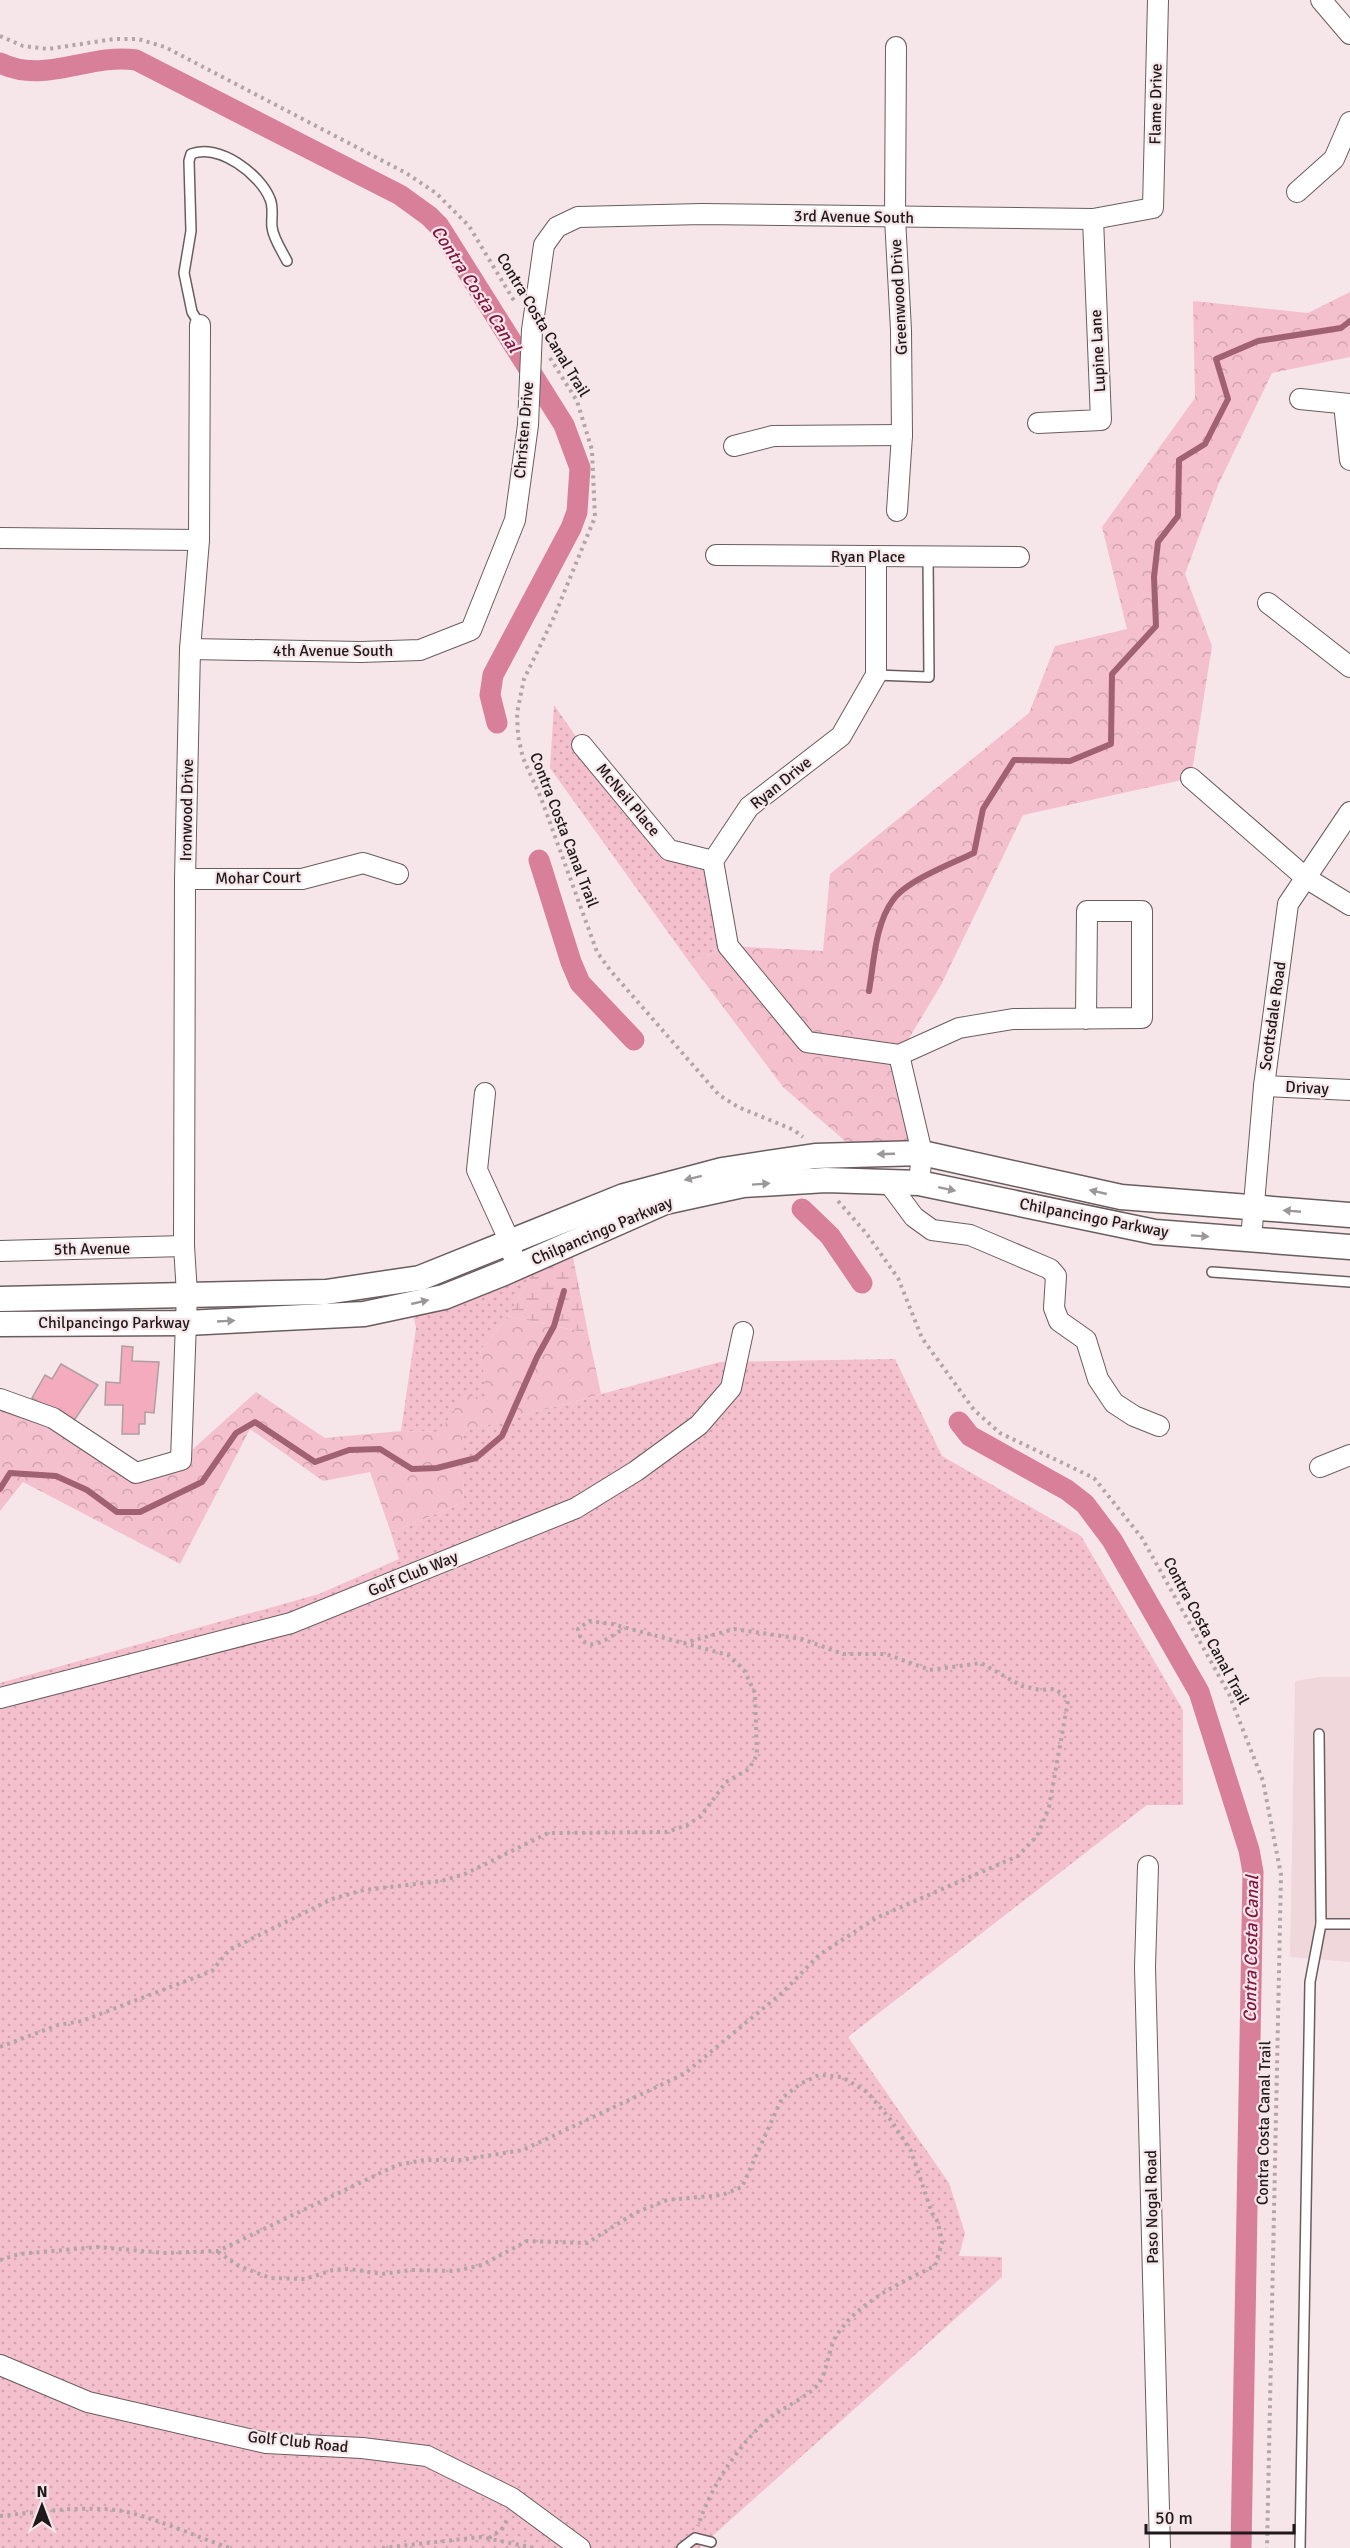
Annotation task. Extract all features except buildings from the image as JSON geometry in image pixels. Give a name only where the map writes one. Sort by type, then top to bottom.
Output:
[{"type":"street","name":"Flame Drive","points":[[1153,208],[1158,0]]},
{"type":"street","points":[[1321,0],[1350,34]]},
{"type":"street","name":"Greenwood Drive","points":[[896,47],[895,218],[902,330],[902,435],[897,512]]},
{"type":"street","points":[[1297,192],[1334,159],[1350,122]]},
{"type":"street","name":"3rd Avenue South","points":[[557,227],[579,217],[702,214],[1092,219],[1153,208]]},
{"type":"street","name":"Lupine Lane","points":[[1038,423],[1101,420],[1092,219]]},
{"type":"street","name":"Christen Drive","points":[[471,630],[515,520],[528,425],[532,330],[544,245],[557,227]]},
{"type":"street","name":"Ironwood Drive","points":[[0,1399],[53,1418],[136,1473],[181,1460],[187,1294],[184,1246],[185,879],[190,650],[199,540],[200,325]]},
{"type":"street","points":[[1300,399],[1347,404],[1350,460]]},
{"type":"street","points":[[734,446],[773,436],[902,435]]},
{"type":"street","points":[[0,538],[199,540]]},
{"type":"street","name":"Ryan Place","points":[[716,555],[1019,557]]},
{"type":"street","name":"Ryan Drive","points":[[712,861],[749,807],[841,736],[876,675],[876,557]]},
{"type":"street","points":[[1268,603],[1350,668]]},
{"type":"street","name":"4th Avenue South","points":[[190,650],[361,652],[420,650],[471,630]]},
{"type":"street","name":"McNeil Place","points":[[582,745],[669,850],[712,861]]},
{"type":"street","points":[[1191,778],[1306,878],[1350,905]]},
{"type":"street","name":"Scottsdale Road","points":[[1251,1239],[1264,1086],[1288,904],[1350,812]]},
{"type":"street","points":[[712,861],[728,946],[807,1042],[899,1055],[959,1028],[1013,1019],[1086,1019],[1142,1018],[1142,911],[1087,911],[1086,1019]]},
{"type":"street","name":"Mohar Court","points":[[185,879],[302,879],[363,863],[398,874]]},
{"type":"street","points":[[899,1055],[922,1153],[919,1183]]},
{"type":"street","name":"Drivay","points":[[1264,1086],[1350,1090]]},
{"type":"street","points":[[485,1093],[477,1170],[510,1242],[516,1268]]},
{"type":"street","name":"Chilpancingo Parkway","points":[[0,1299],[326,1292],[420,1278],[624,1196],[723,1170],[815,1156],[922,1153],[1121,1197],[1350,1215]]},
{"type":"street","name":"Chilpancingo Parkway","points":[[0,1324],[186,1323],[364,1314],[444,1297],[665,1202],[743,1185],[826,1180],[919,1183],[1155,1232],[1350,1247]]},
{"type":"street","points":[[888,1182],[914,1217],[932,1230],[970,1235],[1050,1269],[1056,1276],[1054,1308],[1059,1321],[1086,1340],[1098,1379],[1114,1403],[1134,1416],[1159,1426]]},
{"type":"street","name":"5th Avenue","points":[[0,1251],[184,1246]]},
{"type":"street","name":"Golf Club Way","points":[[0,1698],[291,1623],[576,1509],[636,1471],[699,1425],[731,1388],[743,1332]]},
{"type":"street","points":[[1320,1467],[1350,1455]]},
{"type":"street","name":"Paso Nogal Road","points":[[1148,1866],[1145,1967],[1160,2548]]},
{"type":"street","name":"Golf Club Road","points":[[0,2365],[88,2402],[266,2443],[362,2448],[428,2456],[518,2502],[580,2548]]},
{"type":"lane","points":[[200,325],[192,312],[184,273],[191,231],[189,161],[191,154],[210,151],[233,159],[255,178],[271,200],[272,229],[287,261]]},
{"type":"lane","points":[[876,675],[929,676],[928,557]]},
{"type":"lane","points":[[1212,1272],[1350,1282]]},
{"type":"lane","points":[[1300,2548],[1310,1982],[1322,1924],[1319,1734]]},
{"type":"lane","points":[[1322,1924],[1350,1924]]},
{"type":"lane","points":[[682,2548],[695,2538],[711,2542]]},
{"type":"path","name":"Contra Costa Canal Trail","points":[[0,36],[23,46],[48,49],[114,39],[138,39],[165,47],[406,173],[436,193],[469,226],[577,400],[592,450],[595,517],[554,617],[524,679],[517,712],[518,736],[523,758],[541,798],[597,952],[610,970],[719,1095],[738,1107],[794,1130],[805,1139],[815,1156]]},
{"type":"path","name":"Contra Costa Canal Trail","points":[[826,1180],[831,1193],[866,1233],[898,1278],[922,1338],[974,1410],[1000,1433],[1094,1478],[1142,1538],[1229,1694],[1263,1781],[1281,1875],[1266,2548]]},
{"type":"path","points":[[0,2047],[58,2025],[82,2021],[212,1971],[229,1950],[332,1899],[364,1890],[441,1881],[465,1874],[548,1833],[667,1832],[687,1825],[701,1816],[726,1782],[749,1769],[758,1755],[755,1693],[744,1670],[728,1655],[625,1628],[589,1621],[578,1629],[580,1639],[585,1644],[597,1644],[625,1628]]},
{"type":"path","points":[[0,2260],[19,2254],[97,2247],[165,2253],[218,2251],[397,2165],[424,2160],[461,2160],[523,2150],[684,2074],[783,1992],[819,1955],[876,1918],[1018,1856],[1037,1836],[1049,1807],[1068,1701],[1063,1694],[1054,1689],[1040,1690],[1022,1686],[981,1663],[930,1670],[886,1654],[843,1654],[802,1639],[735,1629],[684,1644]]},
{"type":"path","points":[[218,2251],[238,2266],[270,2278],[305,2279],[333,2270],[350,2269],[382,2274],[411,2270],[455,2271],[482,2265],[527,2241],[587,2243],[635,2213],[667,2200],[723,2195],[742,2187],[782,2098],[800,2084],[819,2075],[842,2077],[867,2092],[890,2119],[911,2151],[932,2213],[938,2222],[942,2243],[935,2266],[893,2285],[846,2323],[835,2338],[818,2384],[771,2417],[719,2476],[703,2510],[695,2538]]},
{"type":"path","points":[[489,2538],[502,2529],[518,2502]]},
{"type":"path","points":[[0,2516],[69,2508],[116,2510],[146,2517],[230,2548]]},
{"type":"path","points":[[382,2548],[481,2537],[534,2548]]},
{"type":"shaded area","points":[[1319,1677],[1350,1677],[1350,1962],[1290,1957],[1295,1681]]},
{"type":"green space","points":[[1350,292],[1350,357],[1272,373],[1218,485],[1185,574],[1212,646],[1191,778],[1023,815],[941,985],[899,1055],[922,1153],[861,1155],[783,1087],[690,963],[728,946],[823,951],[830,874],[1029,713],[1055,646],[1127,629],[1102,527],[1195,398],[1193,301],[1308,313]]},
{"type":"green space","points":[[554,705],[582,745],[669,849],[713,861],[728,946],[690,963],[550,768]]},
{"type":"green space","points":[[570,1242],[588,1333],[508,1316],[543,1255]]},
{"type":"green space","points":[[543,1255],[508,1316],[480,1351],[489,1402],[441,1432],[401,1431],[416,1328],[411,1304]]},
{"type":"green space","points":[[508,1316],[588,1333],[601,1394],[462,1432],[464,1502],[391,1533],[370,1472],[323,1481],[250,1429],[180,1564],[23,1482],[0,1511],[0,1399],[136,1473],[181,1460],[256,1392],[325,1438],[401,1431],[440,1432],[465,1393],[488,1401],[480,1351]]},
{"type":"green space","points":[[895,1359],[942,1456],[1081,1536],[1183,1710],[1183,1805],[1147,1805],[848,2037],[949,2183],[965,2233],[959,2256],[1002,2257],[1002,2277],[699,2548],[0,2548],[0,1683],[319,1594],[399,1559],[391,1533],[464,1502],[461,1432],[720,1362]]},
{"type":"waterway","name":"Contra Costa Canal","points":[[0,63],[17,69],[33,71],[118,59],[136,60],[400,195],[439,226],[564,425],[580,468],[577,512],[571,528],[493,675],[490,695],[497,723]]},
{"type":"waterway","points":[[869,991],[882,920],[893,900],[919,879],[974,853],[983,809],[1014,760],[1070,761],[1111,744],[1112,674],[1156,626],[1154,577],[1158,542],[1178,516],[1179,460],[1205,444],[1228,399],[1216,359],[1258,341],[1341,328],[1350,321]]},
{"type":"waterway","name":"Contra Costa Canal","points":[[539,860],[571,962],[580,983],[634,1040]]},
{"type":"waterway","name":"Contra Costa Canal","points":[[802,1209],[830,1236],[862,1283]]},
{"type":"waterway","points":[[0,1489],[10,1473],[56,1476],[87,1490],[117,1512],[140,1512],[202,1482],[236,1433],[255,1422],[315,1462],[349,1450],[380,1449],[412,1469],[437,1468],[476,1458],[502,1436],[537,1357],[554,1326],[564,1291]]},
{"type":"waterway","name":"Contra Costa Canal","points":[[959,1422],[970,1436],[1067,1490],[1085,1504],[1112,1540],[1199,1692],[1249,1850],[1253,1872],[1241,2548]]}]
